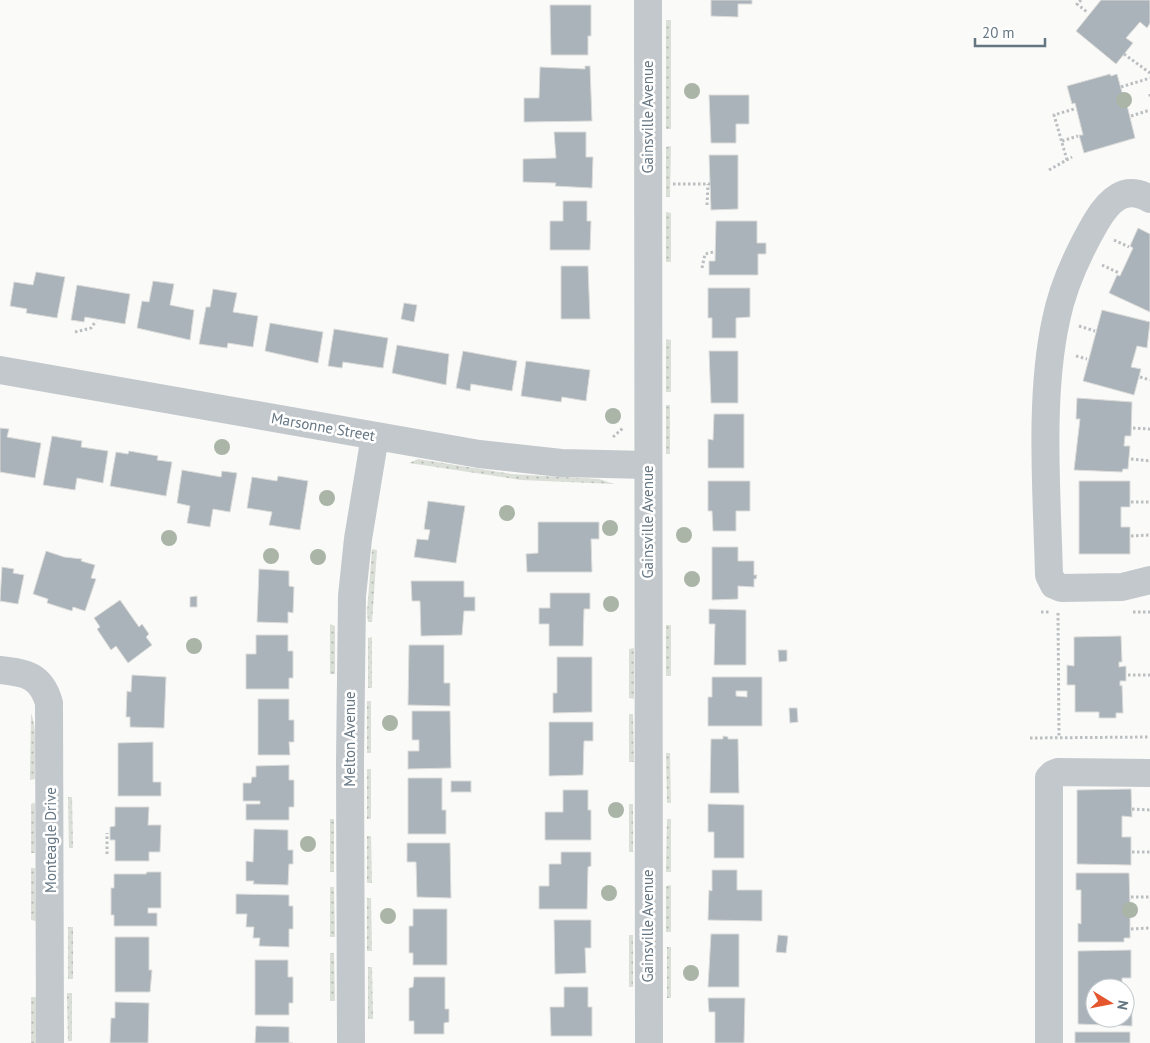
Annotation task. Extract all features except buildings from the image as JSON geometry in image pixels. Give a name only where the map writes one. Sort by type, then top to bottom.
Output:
[{"type":"street","name":"Gainsville Avenue","points":[[648,0],[649,1043]]},
{"type":"street","points":[[1150,199],[1134,192],[1119,195],[1111,201],[1086,240],[1068,278],[1050,350],[1047,377],[1047,445],[1049,575],[1054,584],[1061,588],[1122,587],[1150,580]]},
{"type":"street","name":"Marsonne Street","points":[[0,370],[375,436],[545,462],[648,465]]},
{"type":"street","name":"Melton Avenue","points":[[351,1043],[350,756],[352,596],[355,563],[375,436]]},
{"type":"street","name":"Monteagle Drive","points":[[0,670],[23,672],[38,680],[46,691],[50,703],[50,1043]]},
{"type":"street","points":[[1049,1043],[1049,778],[1058,772],[1150,773]]},
{"type":"path","points":[[1081,0],[1077,4],[1087,12]]},
{"type":"path","points":[[1124,54],[1150,73]]},
{"type":"path","points":[[1121,87],[1150,78]]},
{"type":"path","points":[[1150,94],[1150,99]]},
{"type":"path","points":[[1067,160],[1054,115],[1074,109]]},
{"type":"path","points":[[1132,116],[1150,110]]},
{"type":"path","points":[[1062,141],[1078,136]]},
{"type":"path","points":[[1049,170],[1072,157]]},
{"type":"path","points":[[673,184],[709,184],[707,205]]},
{"type":"path","points":[[702,268],[706,254],[713,252]]},
{"type":"path","points":[[75,332],[92,328],[96,320]]},
{"type":"path","points":[[1140,378],[1150,380]]},
{"type":"path","points":[[610,439],[619,434],[624,422]]},
{"type":"path","points":[[1133,428],[1150,429]]},
{"type":"path","points":[[1131,459],[1150,461]]},
{"type":"path","points":[[1131,502],[1150,502]]},
{"type":"path","points":[[1131,536],[1150,536]]},
{"type":"path","points":[[1058,612],[1059,738]]},
{"type":"path","points":[[1128,675],[1150,675]]},
{"type":"path","points":[[1059,677],[1066,677]]},
{"type":"path","points":[[1030,738],[1150,738]]},
{"type":"path","points":[[1132,809],[1150,810]]},
{"type":"path","points":[[106,854],[107,833]]},
{"type":"path","points":[[1132,852],[1150,852]]},
{"type":"path","points":[[1131,897],[1150,898]]},
{"type":"path","points":[[1131,929],[1150,928]]},
{"type":"shaded area","points":[[666,20],[671,20],[671,129],[666,129]]},
{"type":"shaded area","points":[[671,146],[670,197],[666,197],[666,147]]},
{"type":"shaded area","points":[[666,212],[671,213],[671,262],[666,262]]},
{"type":"shaded area","points":[[666,339],[671,340],[671,392],[666,392]]},
{"type":"shaded area","points":[[666,405],[670,405],[670,454],[666,454]]},
{"type":"shaded area","points":[[418,459],[511,474],[599,479],[614,484],[521,480],[409,463]]},
{"type":"shaded area","points":[[372,549],[377,550],[372,622],[368,622],[367,612]]},
{"type":"shaded area","points":[[330,624],[335,626],[335,674],[330,674]]},
{"type":"shaded area","points":[[666,625],[671,625],[671,676],[666,676]]},
{"type":"shaded area","points":[[372,637],[372,688],[368,688],[368,638]]},
{"type":"shaded area","points":[[634,648],[634,699],[629,698],[629,649]]},
{"type":"shaded area","points":[[367,701],[371,701],[371,753],[367,753]]},
{"type":"shaded area","points":[[31,713],[35,728],[36,754],[35,779],[30,780]]},
{"type":"shaded area","points":[[629,714],[633,714],[634,762],[629,762]]},
{"type":"shaded area","points":[[666,753],[670,753],[671,803],[667,803]]},
{"type":"shaded area","points":[[367,769],[371,769],[371,819],[367,819]]},
{"type":"shaded area","points":[[68,797],[72,797],[73,848],[69,848]]},
{"type":"shaded area","points":[[35,803],[35,853],[31,853],[31,804]]},
{"type":"shaded area","points":[[629,804],[633,804],[633,852],[629,852]]},
{"type":"shaded area","points":[[330,819],[334,819],[334,872],[330,872]]},
{"type":"shaded area","points":[[667,819],[671,819],[671,872],[666,872]]},
{"type":"shaded area","points":[[367,836],[371,836],[372,883],[367,883]]},
{"type":"shaded area","points":[[31,868],[35,868],[36,921],[31,920]]},
{"type":"shaded area","points":[[671,885],[671,932],[666,932],[666,886]]},
{"type":"shaded area","points":[[330,887],[334,887],[335,937],[330,937]]},
{"type":"shaded area","points":[[367,898],[371,898],[372,951],[367,951]]},
{"type":"shaded area","points":[[68,927],[73,927],[73,979],[68,979]]},
{"type":"shaded area","points":[[629,935],[633,935],[633,987],[629,987]]},
{"type":"shaded area","points":[[667,947],[671,947],[671,998],[667,998]]},
{"type":"shaded area","points":[[330,953],[334,953],[335,1001],[330,1001]]},
{"type":"shaded area","points":[[368,967],[372,967],[373,1019],[368,1019]]},
{"type":"shaded area","points":[[67,993],[72,993],[72,1041],[68,1041]]},
{"type":"shaded area","points":[[31,997],[36,997],[36,1043],[31,1043]]}]
